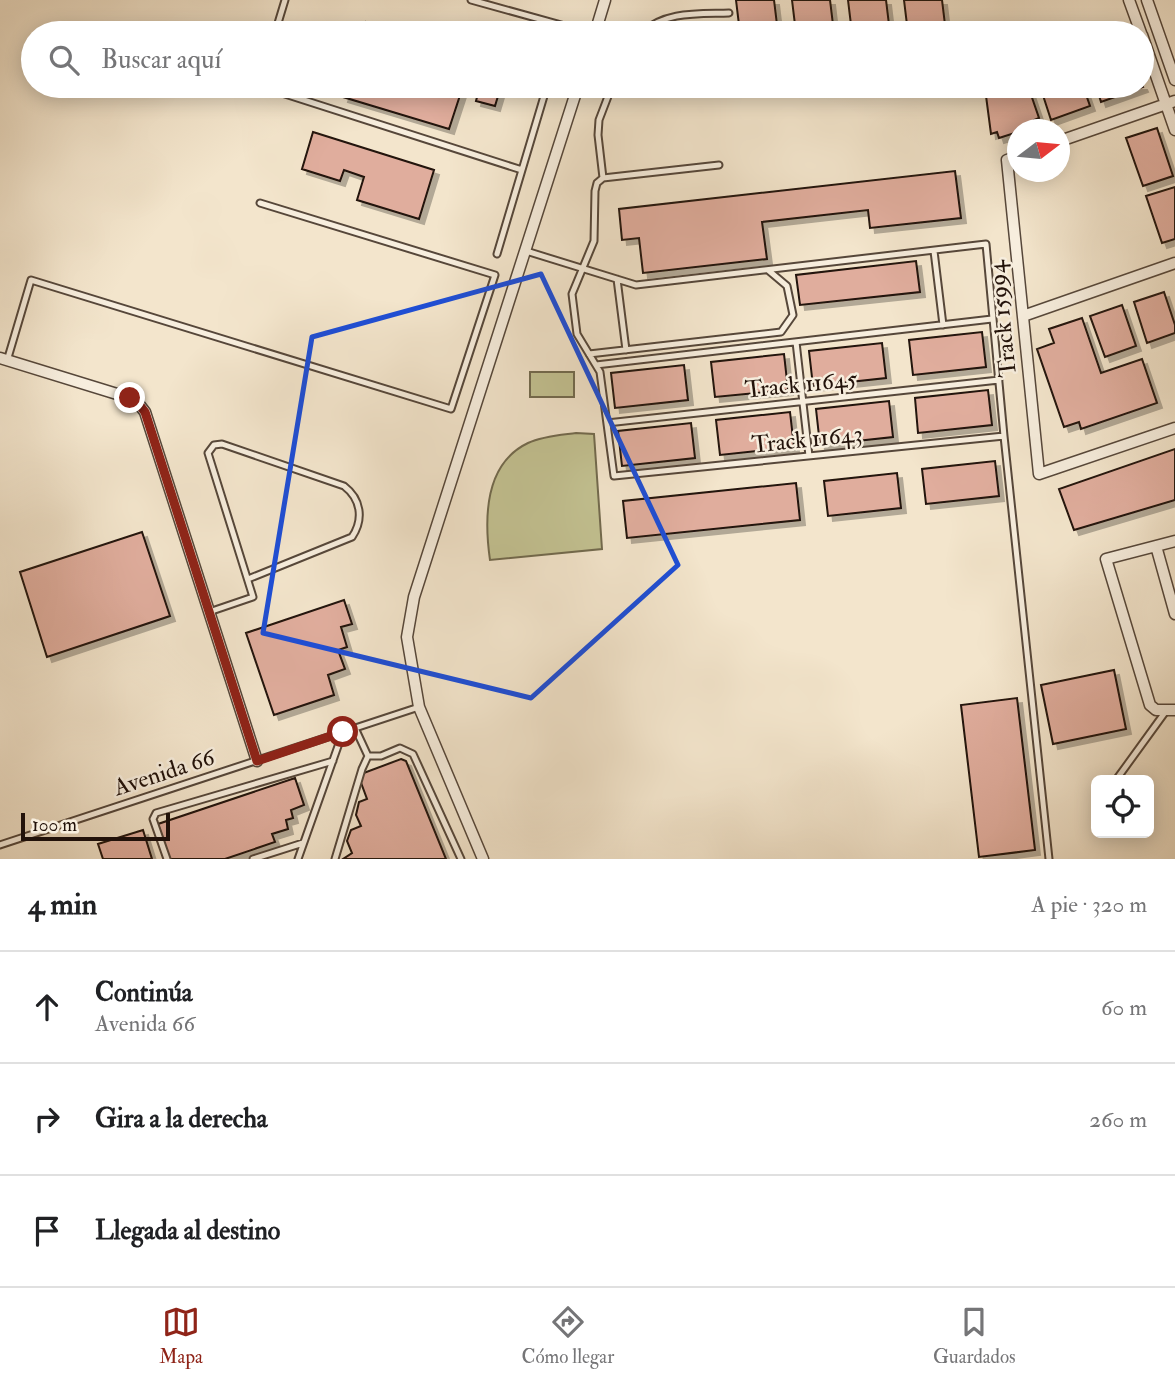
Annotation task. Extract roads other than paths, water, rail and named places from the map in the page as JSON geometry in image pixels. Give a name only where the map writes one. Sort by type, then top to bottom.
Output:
[{"type":"street","points":[[597,21],[605,0]]},
{"type":"street","points":[[1136,21],[1130,3],[1147,0],[1175,80]]},
{"type":"street","points":[[1154,64],[1170,102],[1175,130]]},
{"type":"street","points":[[483,859],[419,707],[407,637],[414,597],[574,98]]},
{"type":"street","points":[[1070,137],[1170,102]]},
{"type":"street","name":"Track 15994","points":[[1008,182],[1039,474],[1175,428]]},
{"type":"street","points":[[1023,316],[1175,263]]},
{"type":"street","points":[[3,360],[130,398],[145,412],[257,761]]},
{"type":"street","points":[[1171,710],[1156,710],[1150,705],[1106,559],[1175,541]]},
{"type":"street","points":[[1156,546],[1175,614]]},
{"type":"lane","points":[[279,21],[285,0]]},
{"type":"lane","points":[[471,0],[536,21]]},
{"type":"lane","points":[[659,21],[680,15],[729,13]]},
{"type":"lane","points":[[297,98],[522,170]]},
{"type":"lane","points":[[497,254],[543,98]]},
{"type":"lane","points":[[603,178],[598,135],[608,98]]},
{"type":"lane","points":[[607,422],[600,372],[577,334],[572,294],[594,242],[597,183],[603,178],[719,165]]},
{"type":"lane","points":[[3,360],[31,280],[451,409],[495,275],[260,203]]},
{"type":"lane","points":[[526,251],[636,285],[986,244],[1049,859]]},
{"type":"lane","points":[[934,251],[943,325]]},
{"type":"lane","points":[[589,354],[780,332],[793,315],[787,286],[768,270]]},
{"type":"lane","points":[[617,279],[626,350]]},
{"type":"lane","points":[[596,365],[992,319]]},
{"type":"lane","points":[[796,342],[809,456]]},
{"type":"lane","name":"Track 11645","points":[[607,422],[999,380]]},
{"type":"lane","name":"Track 11643","points":[[607,422],[614,476],[1004,436]]},
{"type":"lane","points":[[209,612],[253,597],[208,453],[214,445],[222,444],[344,486],[357,501],[360,514],[352,537],[248,579]]},
{"type":"lane","name":"Avenida 66","points":[[0,845],[419,707]]},
{"type":"lane","points":[[1119,775],[1171,710]]},
{"type":"lane","points":[[335,859],[368,756],[355,728]]},
{"type":"lane","points":[[298,859],[343,732]]},
{"type":"lane","points":[[368,756],[381,756],[400,748],[413,754],[461,859]]},
{"type":"lane","points":[[167,859],[153,819],[156,813],[332,761]]},
{"type":"lane","points":[[253,859],[303,843]]}]
